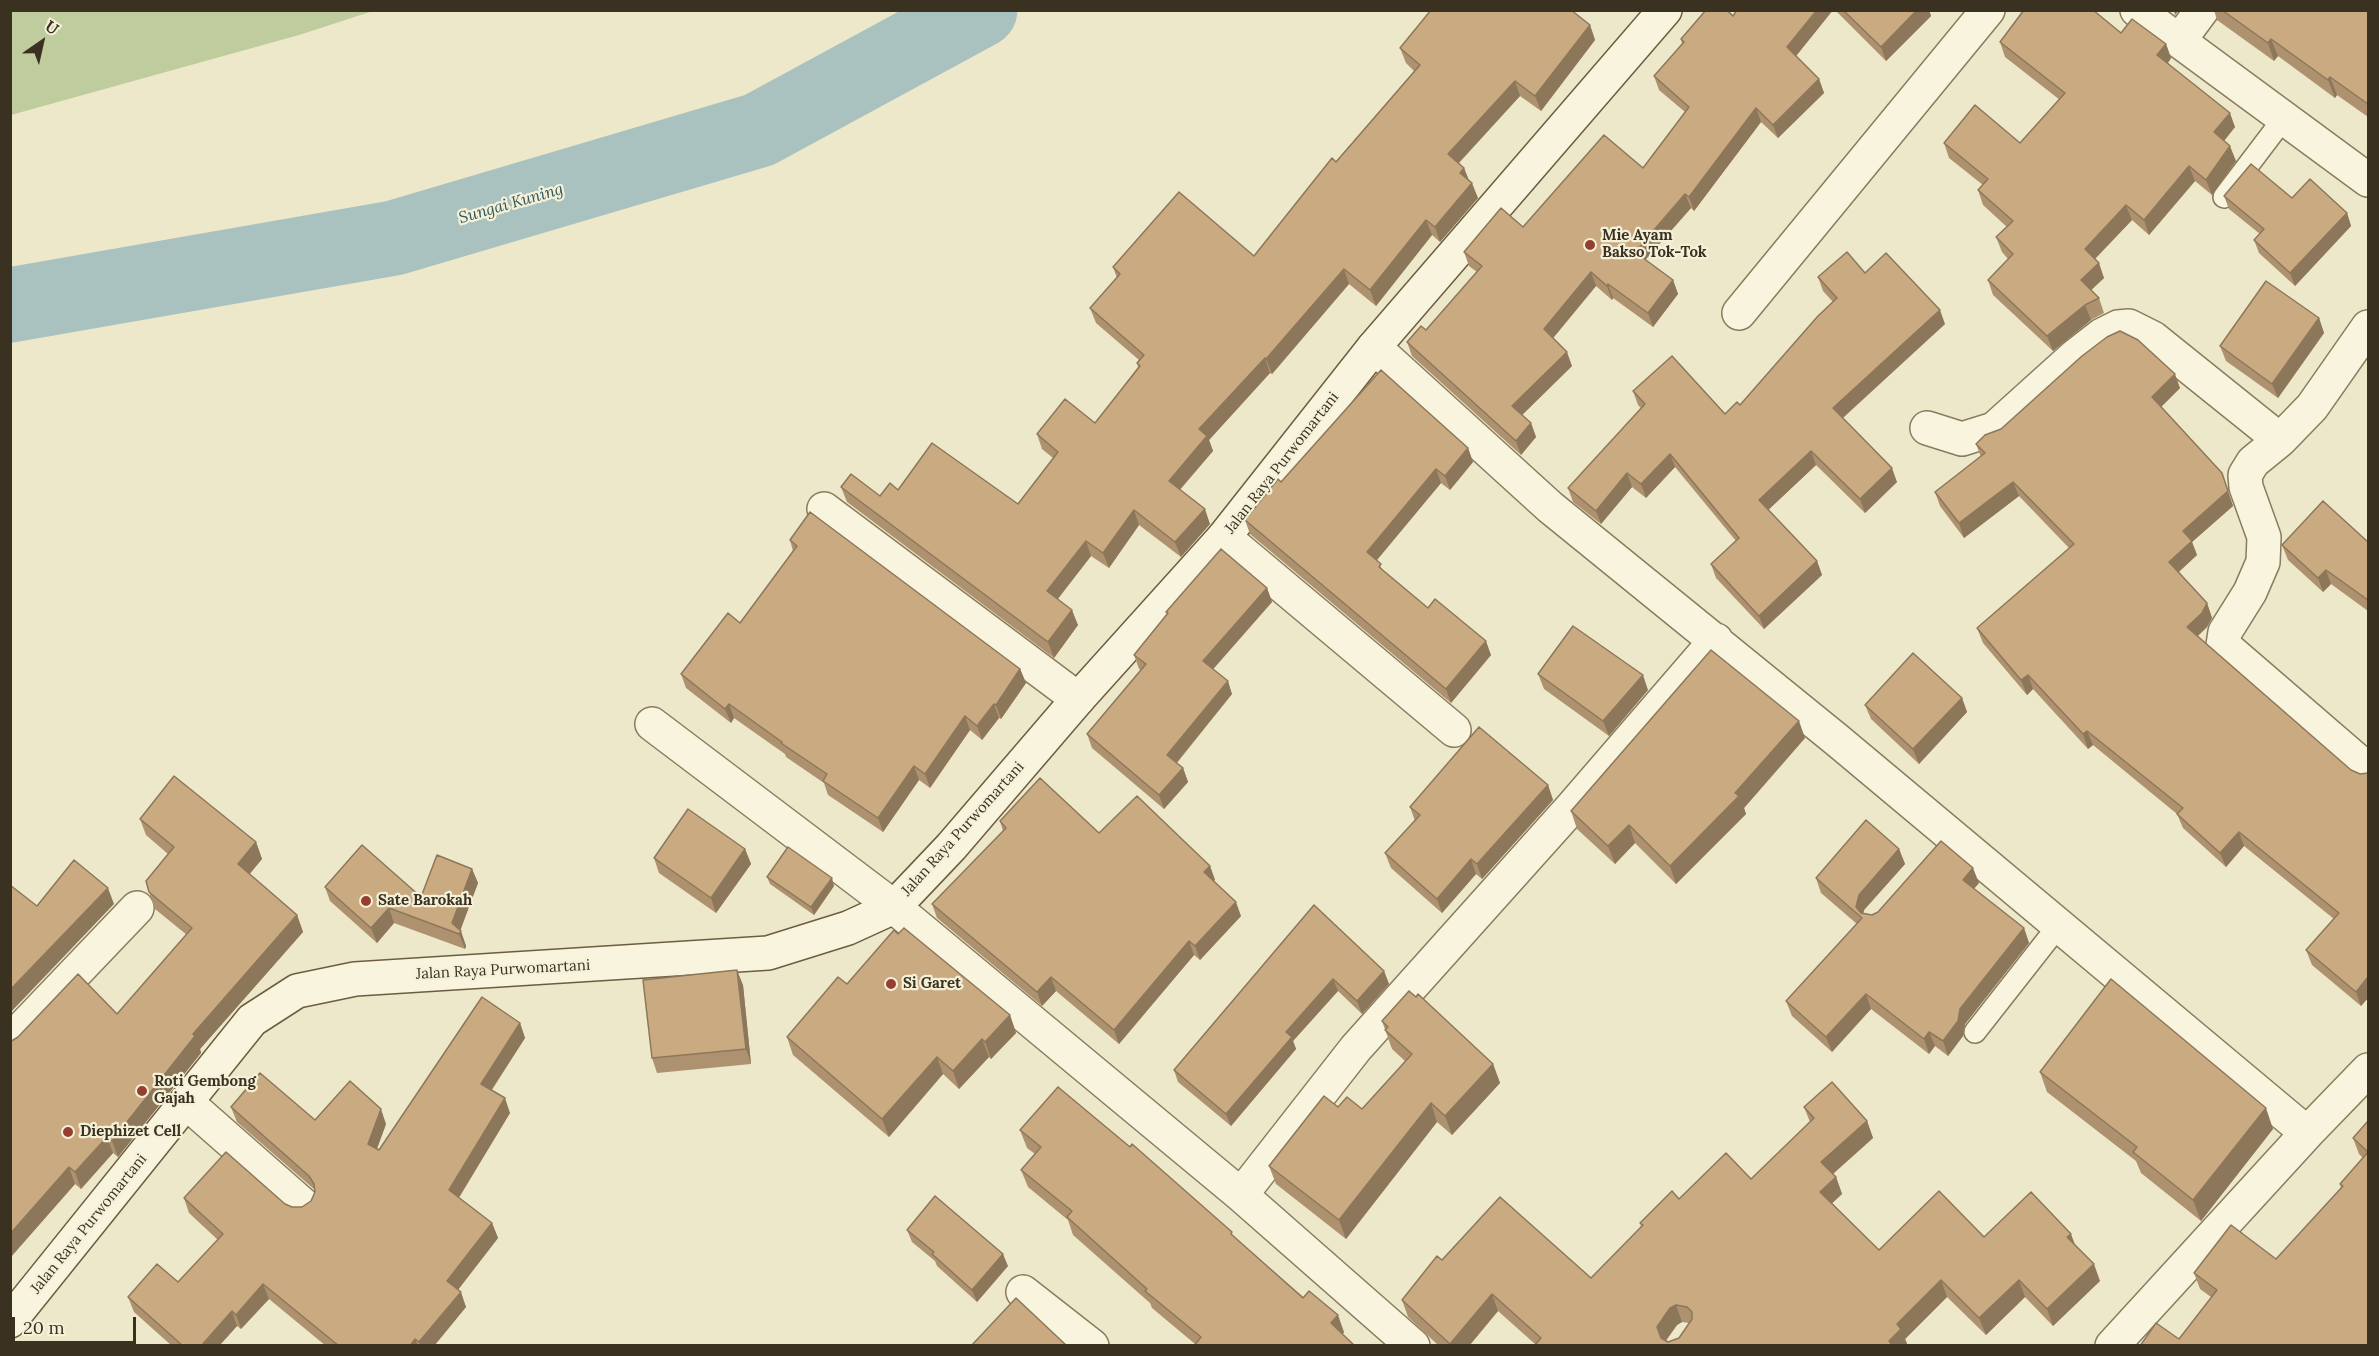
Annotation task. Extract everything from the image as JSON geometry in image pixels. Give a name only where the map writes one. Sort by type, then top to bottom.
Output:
[{"type":"street","name":"Jalan Raya Purwomartani","points":[[10,1321],[252,1020],[297,991],[355,978],[768,953],[848,928],[894,907],[951,847],[1078,699],[1224,537],[1374,347],[1665,10]]},
{"type":"street","points":[[1739,313],[1988,10]]},
{"type":"street","points":[[2138,10],[2368,180]]},
{"type":"street","points":[[2179,41],[2202,10]]},
{"type":"street","points":[[1927,428],[1962,439],[1994,429],[2075,356],[2102,335],[2118,327],[2129,326],[2153,338],[2280,440]]},
{"type":"street","points":[[2368,327],[2312,406],[2280,440],[2253,462],[2245,475],[2246,487],[2264,537],[2263,562],[2250,592],[2225,632],[2223,645],[2368,770]]},
{"type":"street","points":[[1374,347],[1550,507],[1716,640],[1941,842],[2059,925],[2307,1133]]},
{"type":"street","points":[[824,509],[1078,699]]},
{"type":"street","points":[[1224,537],[1454,730]]},
{"type":"street","points":[[1241,1195],[1356,1048],[1572,807],[1716,640]]},
{"type":"street","points":[[652,724],[894,907],[1241,1195],[1413,1346]]},
{"type":"street","points":[[10,1041],[137,908]]},
{"type":"street","points":[[2112,1346],[2307,1133],[2368,1070]]},
{"type":"street","points":[[186,1102],[302,1204]]},
{"type":"street","points":[[1023,1292],[1092,1346]]},
{"type":"lane","points":[[2224,197],[2284,118]]},
{"type":"lane","points":[[1975,1032],[2059,925]]},
{"type":"green space","points":[[11,10],[373,11],[299,35],[11,115]]},
{"type":"building","points":[[1431,10],[1571,10],[1590,25],[1535,96],[1515,81],[1448,154],[1464,168],[1460,173],[1472,183],[1435,227],[1426,220],[1370,290],[1344,269],[1266,359],[1199,429],[1207,436],[1169,481],[1205,509],[1175,542],[1134,510],[1103,553],[1086,541],[1047,591],[1072,610],[1048,642],[841,487],[851,474],[880,496],[890,483],[898,490],[932,443],[1018,504],[1058,452],[1037,434],[1065,399],[1095,423],[1140,366],[1137,363],[1144,355],[1090,308],[1120,274],[1113,267],[1179,192],[1254,256],[1332,158],[1336,162],[1420,65],[1400,48]]},
{"type":"building","points":[[1706,10],[1727,10],[1733,16],[1737,10],[1817,10],[1787,47],[1819,79],[1773,125],[1756,108],[1689,197],[1685,194],[1635,252],[1673,280],[1648,313],[1608,284],[1607,286],[1591,272],[1544,329],[1567,352],[1512,406],[1531,423],[1516,441],[1407,342],[1421,326],[1426,330],[1482,266],[1464,252],[1501,208],[1523,227],[1604,135],[1643,168],[1689,107],[1654,76],[1684,42],[1681,39]]},
{"type":"building","points":[[1843,10],[1917,10],[1881,47]]},
{"type":"building","points":[[2024,10],[2093,10],[2121,33],[2132,19],[2166,44],[2157,55],[2230,113],[2214,132],[2230,146],[2206,180],[2189,166],[2144,220],[2126,205],[2085,249],[2099,263],[2081,280],[2099,298],[2085,305],[2047,336],[1988,280],[2013,254],[1996,237],[2013,221],[1978,190],[1988,179],[1944,143],[1975,105],[2020,143],[2065,93],[2000,42]]},
{"type":"building","points":[[2222,10],[2368,10],[2368,104],[2330,77],[2328,80],[2271,39],[2268,43]]},
{"type":"building","points":[[2251,164],[2292,198],[2310,179],[2347,213],[2290,273],[2254,240],[2264,229],[2224,196]]},
{"type":"building","points":[[1847,252],[1865,273],[1886,253],[1940,310],[1833,408],[1892,468],[1860,499],[1811,451],[1759,500],[1817,561],[1759,616],[1711,564],[1739,538],[1670,454],[1641,484],[1627,473],[1596,511],[1568,488],[1645,404],[1633,391],[1672,356],[1725,414],[1737,402],[1740,405],[1818,316],[1837,298],[1818,277]]},
{"type":"building","points":[[2266,281],[2319,318],[2272,384],[2220,346]]},
{"type":"building","points":[[2120,331],[2138,340],[2175,374],[2152,397],[2222,473],[2228,491],[2183,531],[2192,541],[2169,562],[2207,603],[2202,613],[2187,627],[2351,770],[2360,774],[2368,773],[2368,977],[2356,992],[2306,950],[2339,913],[2239,832],[2220,853],[2177,814],[2183,808],[2087,731],[2083,734],[2028,675],[2021,680],[1977,628],[2074,544],[2013,482],[1959,523],[1935,492],[1985,453],[1976,444],[1985,435],[2001,429],[2082,356],[2107,337]]},
{"type":"building","points":[[1381,370],[1468,448],[1445,476],[1436,469],[1367,552],[1381,564],[1379,567],[1428,608],[1435,599],[1486,641],[1446,689],[1245,520],[1278,479],[1281,482]]},
{"type":"building","points":[[2323,501],[2368,542],[2368,600],[2326,570],[2318,578],[2282,545]]},
{"type":"building","points":[[810,512],[1020,669],[996,705],[994,704],[977,726],[965,716],[925,774],[914,766],[878,818],[823,781],[827,774],[729,704],[725,709],[681,674],[728,613],[740,623],[797,546],[790,540]]},
{"type":"building","points":[[1221,549],[1267,588],[1203,661],[1228,681],[1167,755],[1183,768],[1159,795],[1087,734],[1146,664],[1134,655],[1168,613],[1166,612]]},
{"type":"building","points":[[1573,626],[1643,675],[1603,721],[1538,674]]},
{"type":"building","points":[[1711,650],[1799,721],[1735,793],[1739,796],[1670,866],[1629,825],[1608,846],[1571,811]]},
{"type":"building","points":[[1913,653],[1962,698],[1913,749],[1865,705]]},
{"type":"building","points":[[1479,727],[1548,785],[1477,864],[1471,859],[1437,899],[1385,853],[1420,815],[1410,807]]},
{"type":"building","points":[[174,776],[256,842],[238,864],[297,915],[193,1034],[195,1036],[112,1141],[107,1137],[75,1172],[69,1167],[10,1234],[10,1042],[18,1037],[78,974],[117,1014],[192,928],[149,892],[146,881],[174,847],[140,819]]},
{"type":"building","points":[[1040,778],[1099,833],[1137,796],[1210,866],[1204,872],[1236,902],[1195,946],[1189,941],[1114,1030],[1051,977],[1037,992],[932,904],[1006,828],[1000,821]]},
{"type":"building","points":[[688,809],[745,849],[711,898],[654,858]]},
{"type":"building","points":[[1866,820],[1899,849],[1859,895],[1856,907],[1861,913],[1872,915],[1878,912],[1941,841],[1973,868],[1963,880],[2024,928],[1960,1009],[1958,1021],[1943,1041],[1929,1032],[1924,1039],[1866,994],[1826,1037],[1786,1001],[1862,918],[1816,878]]},
{"type":"building","points":[[362,845],[421,897],[437,855],[472,869],[452,923],[461,931],[459,934],[389,908],[371,928],[325,887]]},
{"type":"building","points":[[788,847],[832,878],[811,907],[767,877]]},
{"type":"building","points":[[74,860],[108,888],[10,990],[10,885],[37,906]]},
{"type":"building","points":[[1314,905],[1384,971],[1357,1001],[1333,979],[1286,1032],[1292,1037],[1226,1114],[1174,1070]]},
{"type":"building","points":[[904,928],[1010,1015],[985,1042],[982,1039],[953,1071],[937,1057],[882,1119],[787,1037],[838,977],[847,984],[894,930],[898,934]]},
{"type":"building","points":[[737,970],[746,1049],[652,1058],[643,980]]},
{"type":"building","points":[[2111,979],[2266,1108],[2193,1200],[2133,1152],[2137,1147],[2040,1072]]},
{"type":"building","points":[[1409,991],[1416,997],[1418,994],[1493,1064],[1445,1116],[1431,1103],[1339,1220],[1269,1166],[1324,1096],[1338,1107],[1347,1097],[1362,1109],[1412,1054],[1385,1030],[1388,1027],[1382,1021]]},
{"type":"building","points":[[482,997],[520,1023],[481,1084],[505,1098],[449,1190],[492,1223],[447,1281],[461,1292],[419,1342],[415,1339],[410,1346],[339,1346],[263,1284],[236,1315],[232,1311],[201,1346],[183,1346],[128,1297],[157,1264],[178,1282],[223,1234],[184,1198],[226,1152],[285,1204],[302,1207],[311,1201],[315,1192],[314,1184],[309,1176],[231,1107],[260,1073],[315,1120],[350,1081],[381,1109],[368,1144],[379,1150]]},
{"type":"building","points":[[1832,1082],[1867,1121],[1821,1162],[1836,1177],[1820,1192],[1879,1250],[1939,1191],[1984,1237],[2031,1192],[2071,1234],[2067,1237],[2094,1264],[2047,1309],[2019,1280],[1979,1318],[1941,1280],[1897,1324],[1901,1329],[1889,1341],[1893,1346],[1534,1346],[1541,1338],[1492,1294],[1450,1344],[1402,1300],[1437,1256],[1442,1260],[1500,1197],[1591,1278],[1643,1225],[1640,1223],[1672,1191],[1679,1199],[1726,1153],[1751,1179],[1814,1118],[1804,1107]],"holes":[[[1676,1305],[1687,1307],[1692,1312],[1692,1319],[1679,1338],[1668,1342],[1661,1338],[1657,1327],[1670,1308]]]},
{"type":"building","points":[[1058,1087],[1130,1147],[1132,1144],[1303,1298],[1309,1291],[1338,1315],[1331,1323],[1355,1346],[1194,1346],[1201,1337],[1145,1291],[1147,1289],[1067,1217],[1072,1211],[1021,1170],[1041,1147],[1020,1130]]},
{"type":"building","points":[[2368,1121],[2368,1152],[2353,1138]]},
{"type":"building","points":[[2368,1152],[2368,1346],[2140,1346],[2156,1323],[2179,1339],[2217,1290],[2194,1273],[2231,1225],[2276,1259],[2343,1186],[2340,1184]]},
{"type":"building","points":[[935,1196],[1003,1254],[972,1290],[932,1254],[934,1252],[907,1230]]},
{"type":"building","points":[[1016,1298],[1067,1346],[971,1346]]},
{"type":"waterway","name":"Sungai Kuning","points":[[10,305],[394,238],[759,130],[980,10]]},
{"type":"place","name":"Mie Ayam Bakso Tok-Tok","points":[[1590,245]]},
{"type":"place","name":"Sate Barokah","points":[[366,901]]},
{"type":"place","name":"Si Garet","points":[[891,984]]},
{"type":"place","name":"Roti Gembong Gajah","points":[[142,1091]]},
{"type":"place","name":"Diephizet Cell","points":[[68,1132]]}]
